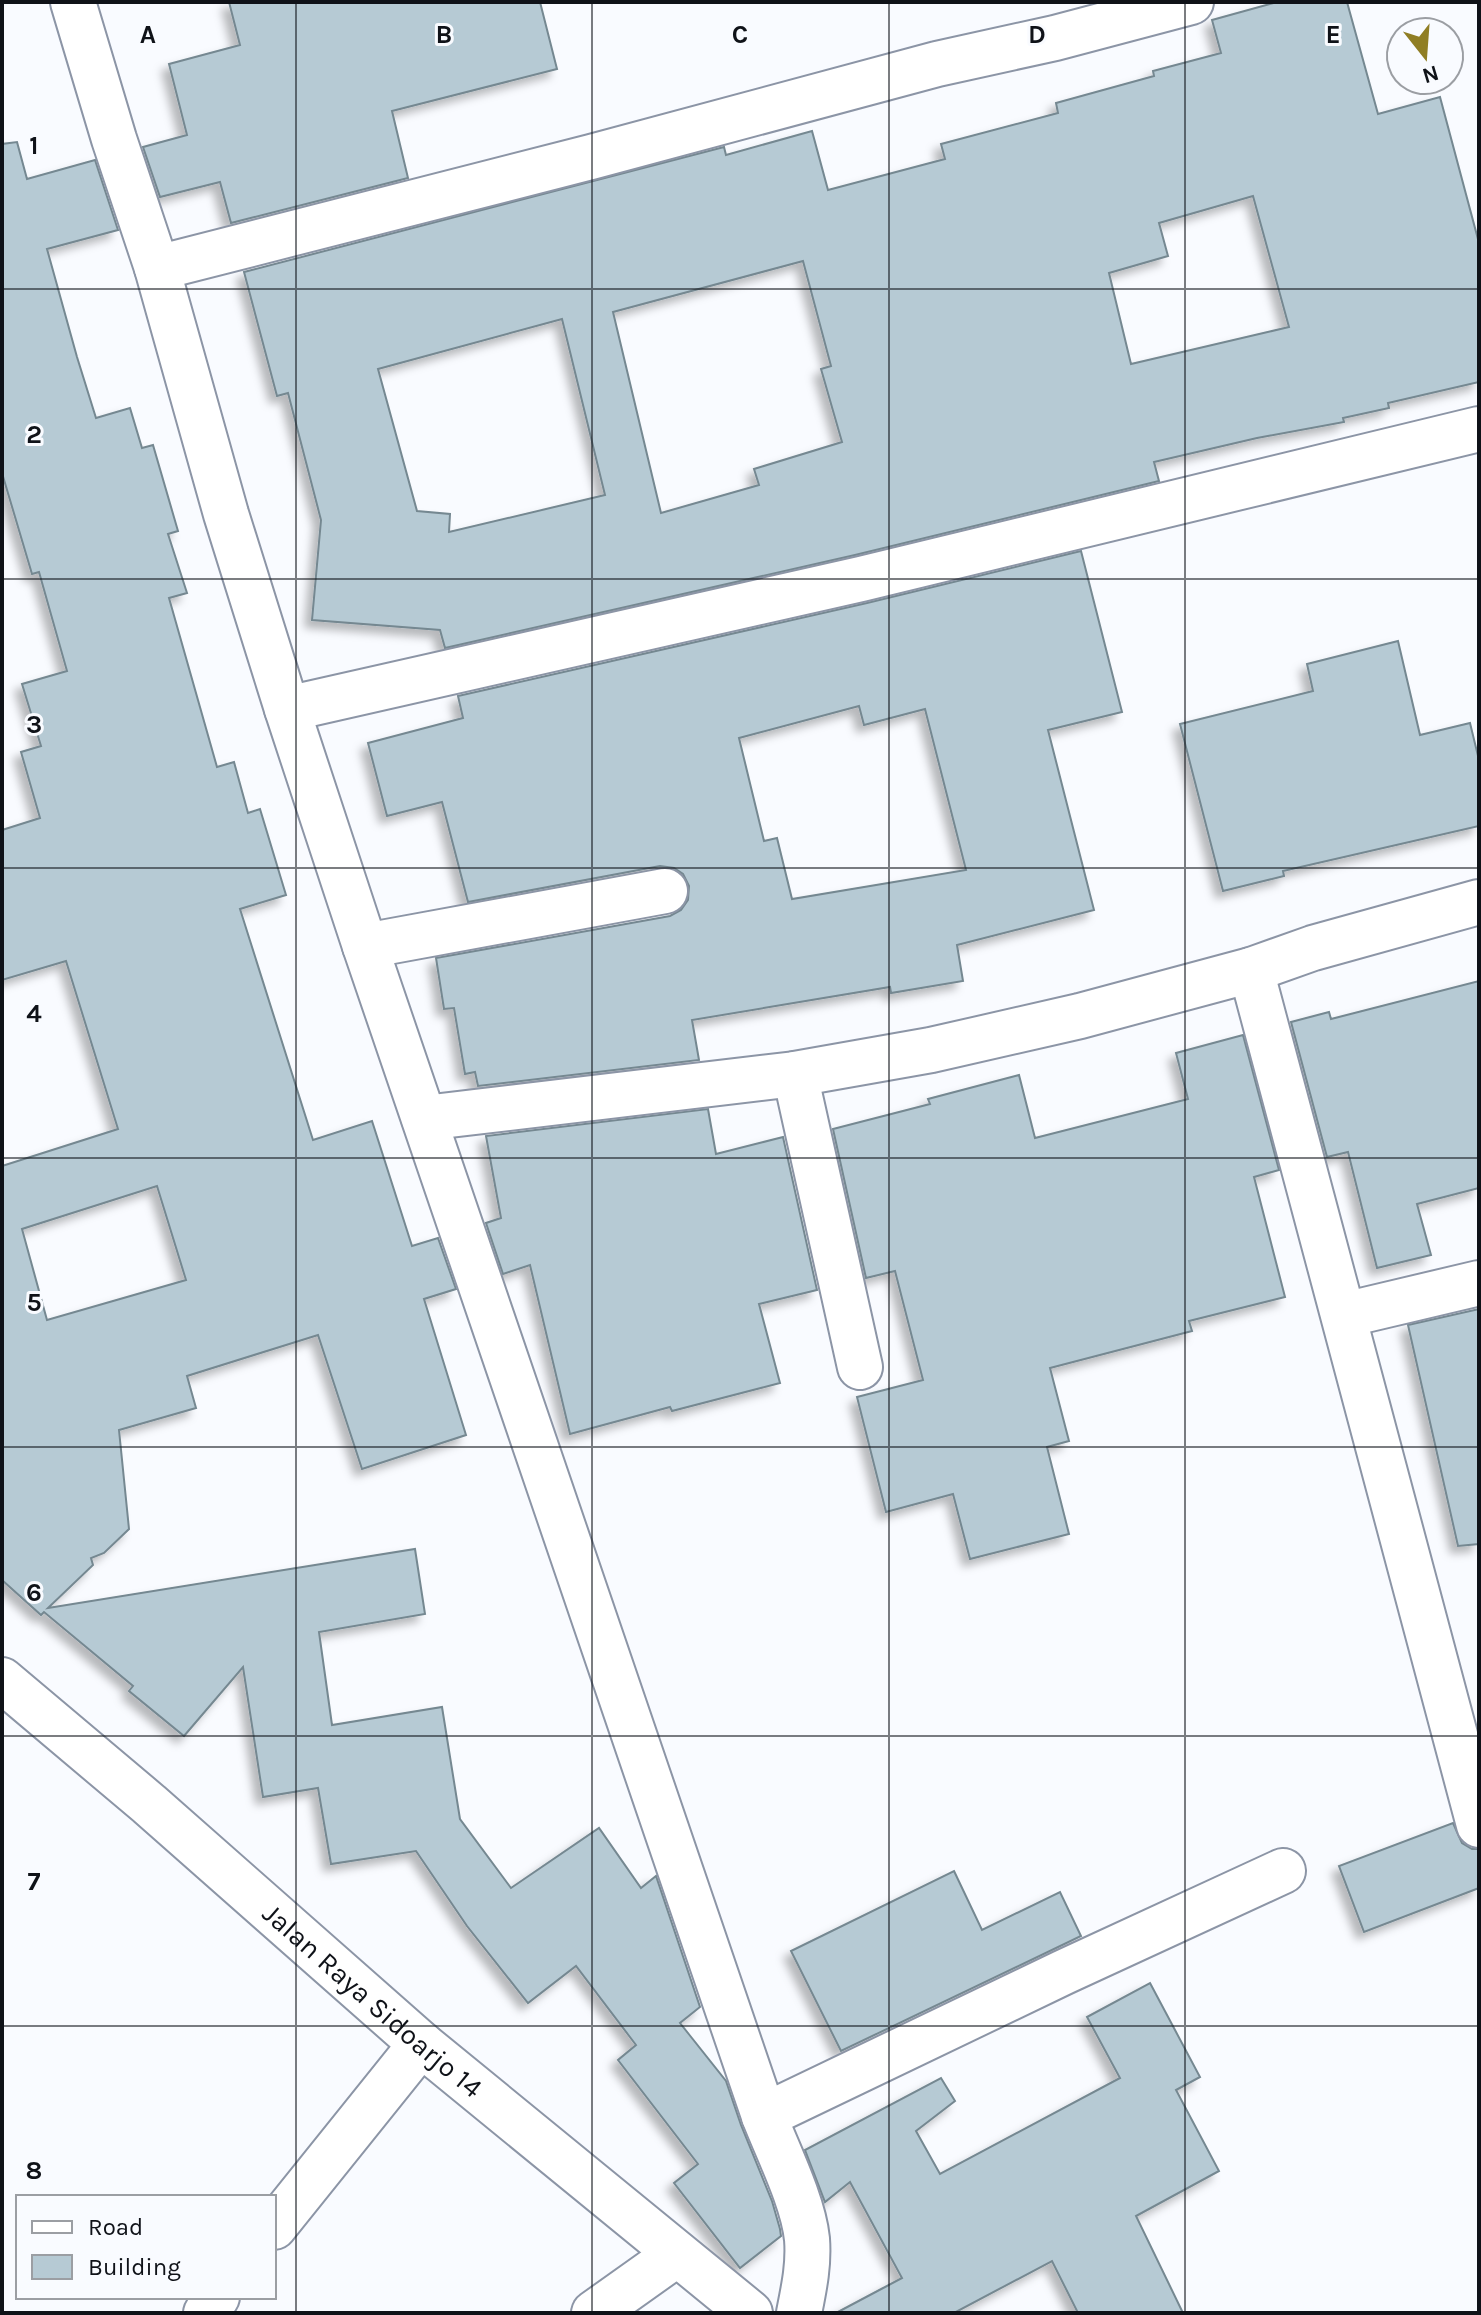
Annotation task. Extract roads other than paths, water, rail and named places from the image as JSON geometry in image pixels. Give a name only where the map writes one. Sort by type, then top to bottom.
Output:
[{"type":"street","points":[[73,2],[157,268],[226,514],[365,946],[764,2116],[800,2210],[807,2238],[807,2274],[799,2313]]},
{"type":"street","points":[[157,268],[591,157],[937,64],[1055,38],[1191,2]]},
{"type":"street","points":[[287,709],[890,572],[1479,429]]},
{"type":"street","points":[[365,946],[665,891]]},
{"type":"street","points":[[424,1118],[795,1074],[931,1050],[1080,1016],[1251,970],[1313,948],[1479,902]]},
{"type":"street","points":[[1251,970],[1479,1825]]},
{"type":"street","points":[[795,1074],[860,1367]]},
{"type":"street","points":[[1344,1315],[1479,1283]]},
{"type":"street","name":"Jalan Raya Sidoarjo 14","points":[[2,1680],[149,1804],[421,2044],[750,2313]]},
{"type":"street","points":[[764,2116],[1283,1871]]},
{"type":"street","points":[[276,2225],[421,2044]]},
{"type":"street","points":[[594,2313],[677,2254]]}]
